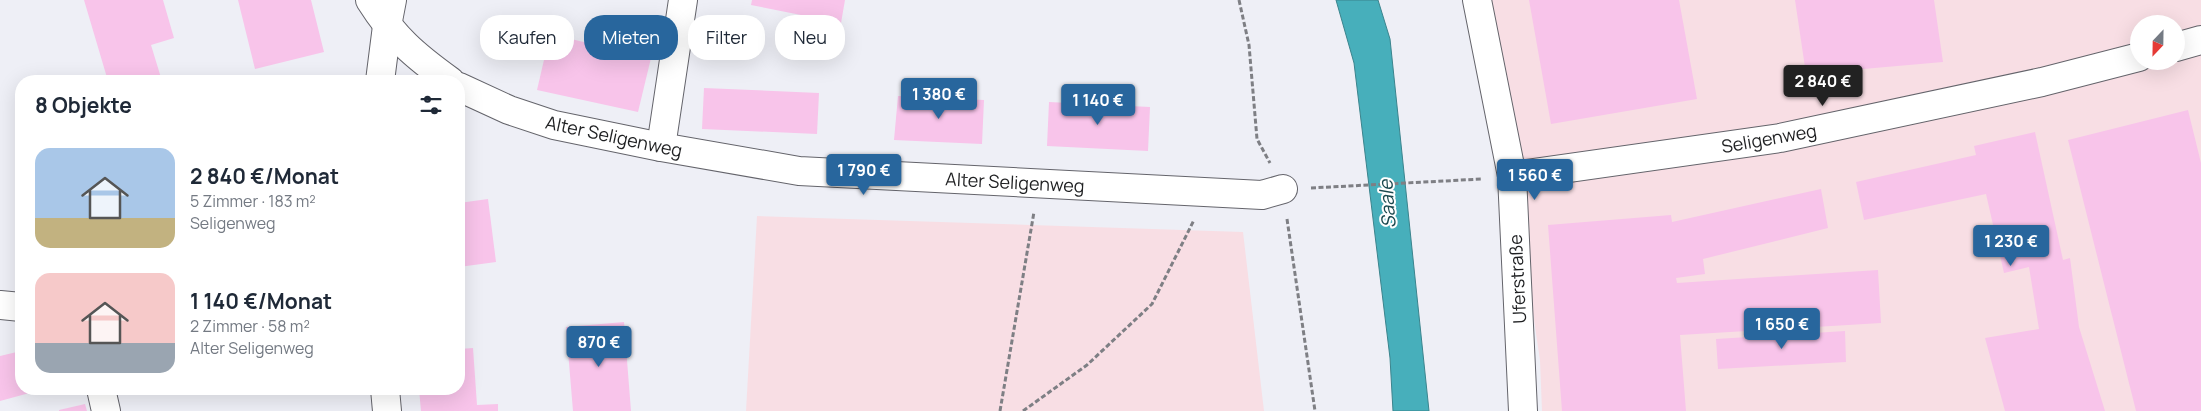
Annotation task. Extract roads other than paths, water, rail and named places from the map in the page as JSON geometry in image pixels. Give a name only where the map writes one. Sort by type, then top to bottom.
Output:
[{"type":"street","points":[[370,0],[386,26],[416,57],[442,75]]},
{"type":"street","points":[[381,75],[386,26],[392,0]]},
{"type":"street","points":[[661,147],[683,0]]},
{"type":"street","name":"Uferstraße","points":[[1477,0],[1512,176],[1523,411]]},
{"type":"street","points":[[2185,44],[2201,40]]},
{"type":"street","name":"Seligenweg","points":[[1512,176],[1780,138],[2042,82],[2130,59]]},
{"type":"street","name":"Alter Seligenweg","points":[[465,90],[509,110],[554,125],[661,147],[799,171],[1262,195],[1293,189]]},
{"type":"street","points":[[0,305],[15,306]]},
{"type":"street","points":[[102,395],[106,411]]},
{"type":"street","points":[[385,395],[386,411]]},
{"type":"water","name":"Saale","points":[[1336,0],[1378,0],[1390,39],[1429,411],[1393,411],[1390,358],[1354,63]]}]
